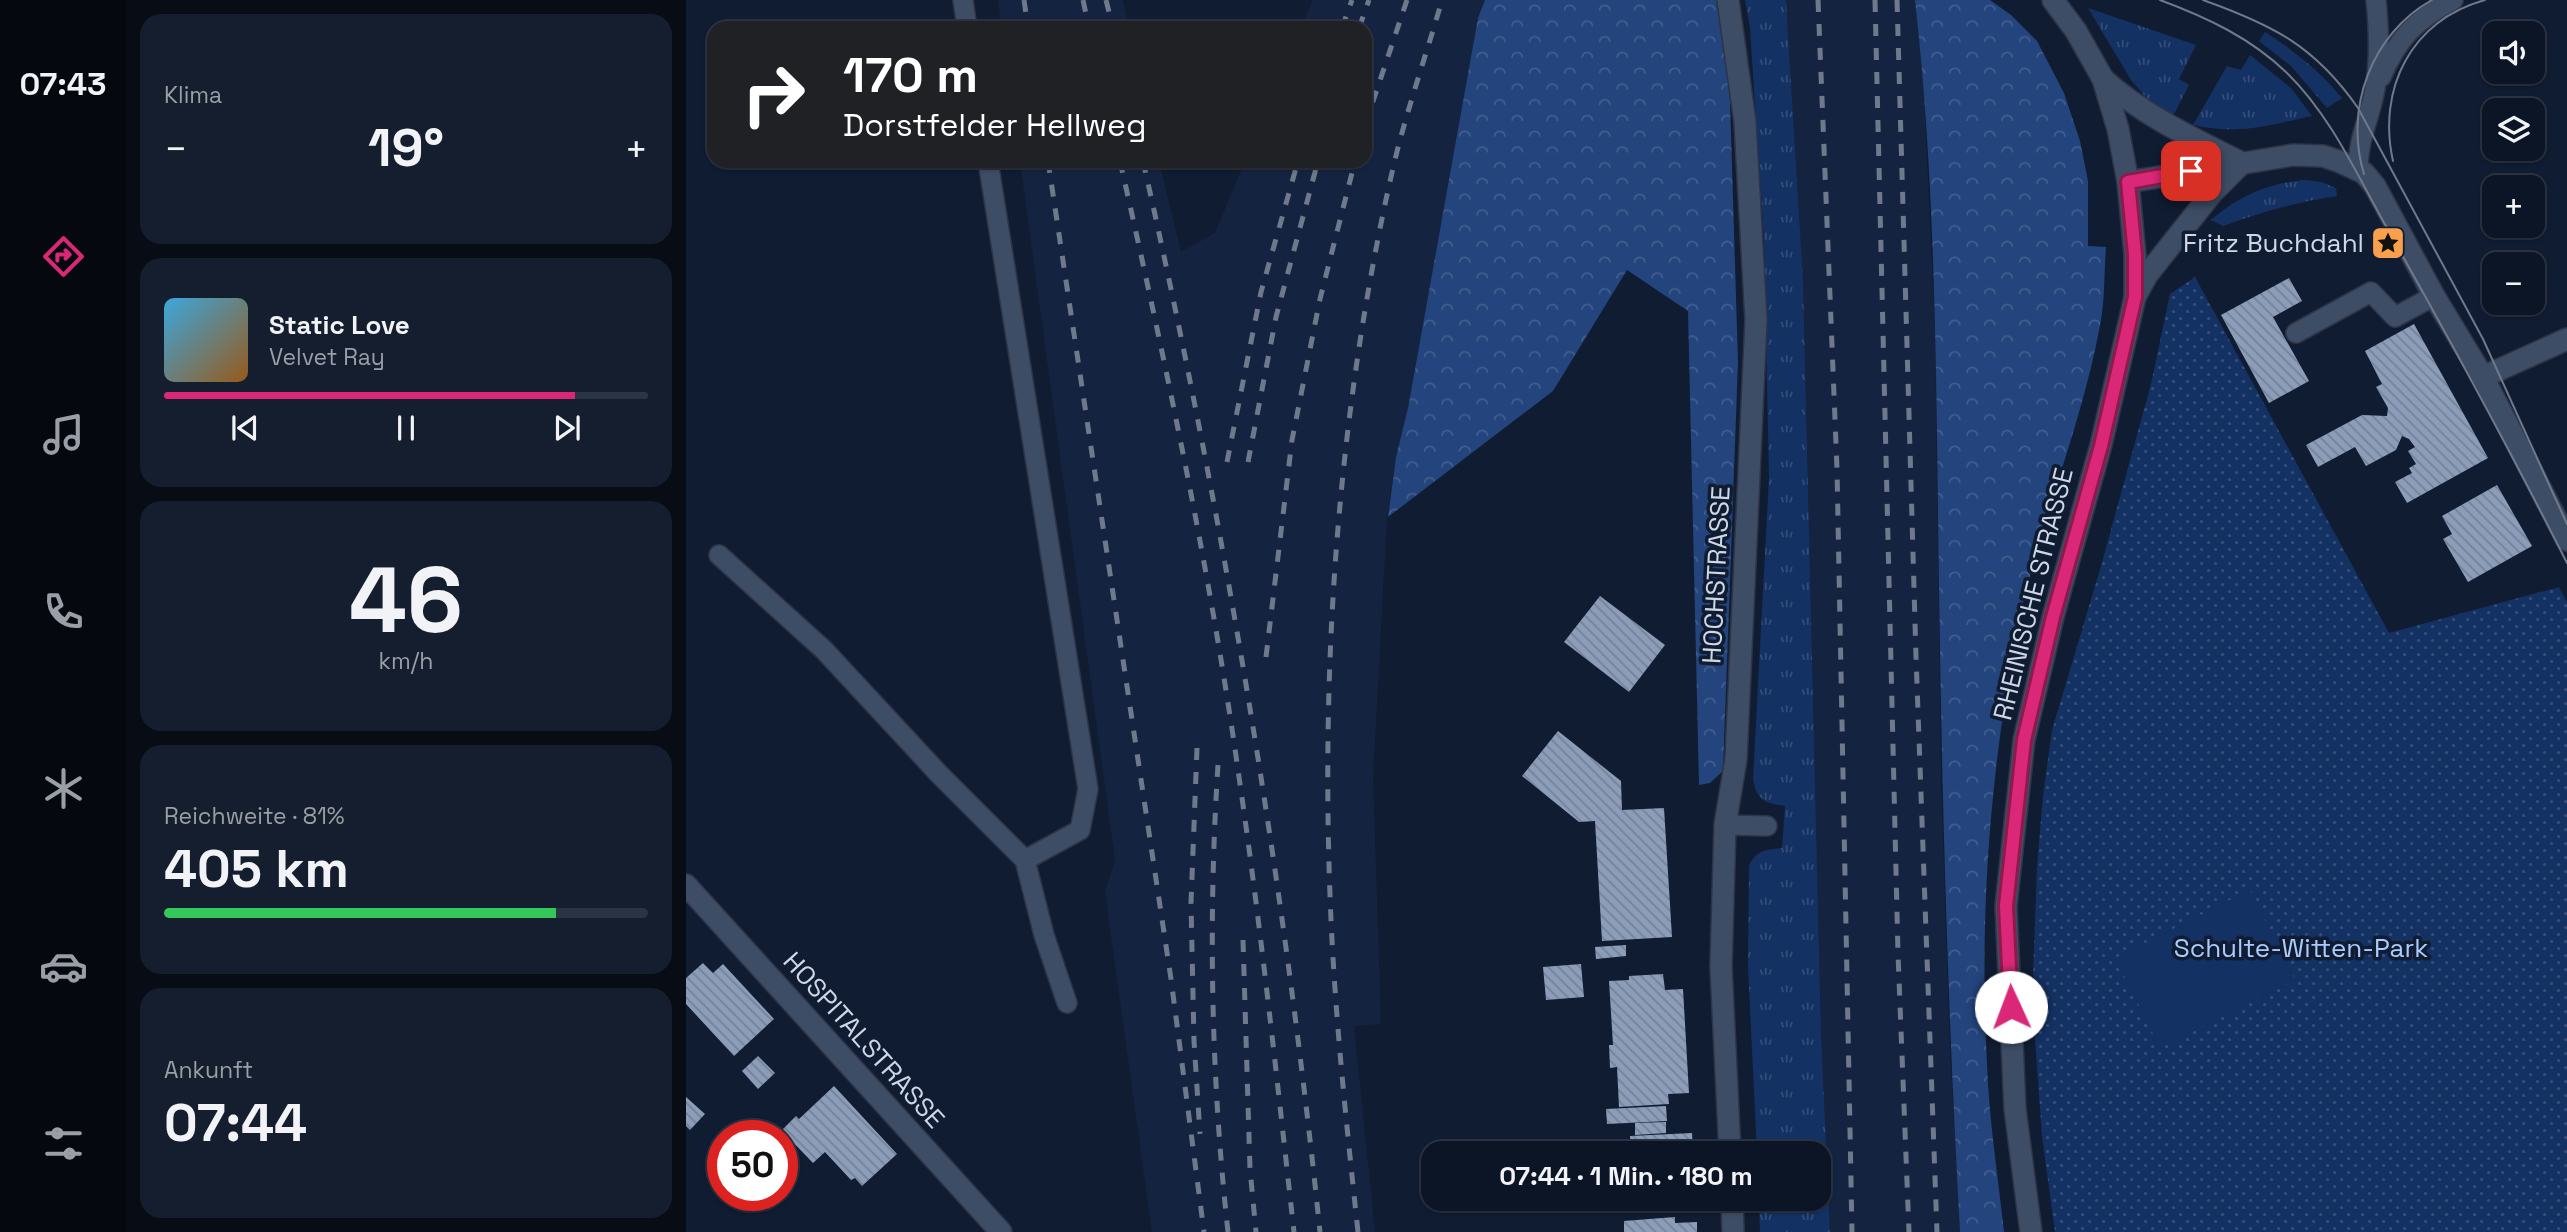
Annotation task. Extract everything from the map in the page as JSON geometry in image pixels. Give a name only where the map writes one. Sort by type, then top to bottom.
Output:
[{"type":"street","name":"HOCHSTRASSE","points":[[1728,0],[1745,122],[1756,320],[1736,759],[1725,825],[1721,967],[1729,1141]]},
{"type":"street","points":[[2053,0],[2076,31],[2104,79],[2123,96],[2154,116],[2242,163]]},
{"type":"street","name":"RHEINISCHE STRASSE","points":[[2031,1232],[2015,1109],[2006,906],[2024,740],[2050,631],[2101,446],[2135,297],[2135,255],[2128,182],[2121,142],[2104,79]]},
{"type":"street","points":[[2128,182],[2293,155],[2323,156],[2364,173],[2375,186],[2434,296],[2483,377],[2567,540]]},
{"type":"street","points":[[2135,297],[2147,275],[2204,203],[2242,163]]},
{"type":"street","points":[[2483,377],[2567,339]]},
{"type":"street","name":"HOSPITALSTRASSE","points":[[686,885],[1001,1232]]},
{"type":"street","points":[[1732,1211],[1733,1232]]},
{"type":"lane","points":[[963,0],[966,21]]},
{"type":"lane","points":[[2375,0],[2379,30],[2375,91]]},
{"type":"lane","points":[[2358,170],[2358,149],[2375,91],[2391,54],[2403,35],[2453,0]]},
{"type":"lane","points":[[989,168],[1088,789],[1080,830],[1025,860]]},
{"type":"lane","points":[[2296,332],[2371,292],[2395,317],[2434,296]]},
{"type":"lane","points":[[719,555],[824,650],[939,774],[1025,860],[1044,935],[1067,1003]]},
{"type":"lane","points":[[1725,825],[1767,827]]},
{"type":"shaded area","points":[[998,0],[1123,0],[1128,21],[1001,21]]},
{"type":"shaded area","points":[[1313,0],[1485,0],[1478,18],[1387,517],[1373,777],[1381,1024],[1354,1026],[1375,1232],[1152,1232],[1105,892],[1115,860],[1021,168],[1161,168],[1181,252],[1215,233],[1242,168],[1372,168],[1372,21],[1304,21]]},
{"type":"shaded area","points":[[1786,0],[1915,0],[1923,73],[1935,330],[1941,781],[1950,1050],[1960,1232],[1830,1232],[1831,1141],[1826,1141],[1821,1034],[1803,280]]},
{"type":"green space","points":[[1485,0],[1720,0],[1730,101],[1738,362],[1723,771],[1710,783],[1699,785],[1688,311],[1627,270],[1553,391],[1388,517],[1396,457],[1408,408],[1478,18]]},
{"type":"green space","points":[[1745,0],[1786,0],[1803,280],[1826,1141],[1756,1141],[1748,966],[1749,866],[1758,854],[1782,848],[1785,806],[1763,800],[1753,779],[1769,478],[1764,239],[1750,28]]},
{"type":"green space","points":[[1915,0],[1990,0],[2011,15],[2037,41],[2064,93],[2080,141],[2088,181],[2088,246],[2106,247],[2102,311],[2093,358],[2073,434],[2038,546],[2019,622],[1994,787],[1986,897],[1985,1008],[1990,1106],[2004,1232],[1960,1232],[1944,830],[1931,220],[1928,147]]},
{"type":"green space","points":[[2088,8],[2196,45],[2179,79],[2189,85],[2173,116],[2150,102],[2131,80]]},
{"type":"green space","points":[[2265,32],[2306,62],[2342,98],[2327,108],[2291,66],[2259,41]]},
{"type":"green space","points":[[2250,55],[2291,88],[2312,116],[2239,129],[2193,125],[2227,66],[2241,70]]},
{"type":"green space","points":[[2305,180],[2336,188],[2337,196],[2279,208],[2223,226],[2211,220],[2255,192],[2278,184]]},
{"type":"green space","name":"Schulte-Witten-Park","points":[[2195,277],[2389,633],[2559,587],[2567,602],[2567,1232],[2055,1232],[2042,1136],[2033,976],[2037,866],[2052,730],[2151,384],[2170,294]]},
{"type":"green space","points":[[2250,890],[2295,980],[2160,1048],[2115,958]]},
{"type":"green space","points":[[1759,1211],[1829,1211],[1830,1232],[1760,1232]]},
{"type":"building","points":[[2289,278],[2302,301],[2273,317],[2309,381],[2269,403],[2221,315]]},
{"type":"building","points":[[2414,324],[2488,458],[2407,503],[2395,482],[2412,473],[2409,468],[2416,464],[2408,451],[2415,447],[2409,439],[2402,436],[2396,450],[2366,466],[2355,447],[2318,467],[2306,445],[2362,415],[2387,416],[2388,408],[2376,387],[2382,384],[2365,351]]},
{"type":"building","points":[[2497,485],[2532,546],[2468,582],[2443,539],[2452,534],[2442,516]]},
{"type":"building","points":[[1600,596],[1665,645],[1629,692],[1564,642]]},
{"type":"building","points":[[1558,731],[1621,781],[1622,810],[1664,808],[1672,937],[1602,941],[1595,821],[1579,822],[1522,776]]},
{"type":"building","points":[[1626,945],[1626,956],[1596,959],[1595,947]]},
{"type":"building","points":[[703,963],[713,973],[723,964],[774,1019],[734,1056],[686,1004],[686,978]]},
{"type":"building","points":[[1581,964],[1584,997],[1546,1000],[1543,967]]},
{"type":"building","points":[[1663,974],[1665,990],[1683,989],[1689,1093],[1668,1094],[1669,1104],[1619,1107],[1617,1067],[1610,1068],[1609,1045],[1613,1045],[1609,981],[1629,980],[1629,976]]},
{"type":"building","points":[[758,1056],[775,1073],[758,1089],[742,1071]]},
{"type":"building","points":[[834,1086],[897,1154],[862,1186],[855,1178],[851,1180],[825,1152],[813,1163],[798,1147],[798,1120],[792,1120],[796,1116],[799,1119]]},
{"type":"building","points":[[686,1097],[705,1114],[690,1130],[686,1126]]},
{"type":"building","points":[[1666,1106],[1667,1121],[1607,1124],[1606,1109]]},
{"type":"building","points":[[1666,1122],[1666,1133],[1635,1135],[1635,1123]]},
{"type":"building","points":[[1692,1133],[1692,1141],[1630,1141],[1630,1136]]},
{"type":"building","points":[[1675,1217],[1675,1223],[1697,1222],[1697,1232],[1624,1232],[1624,1221]]},
{"type":"tram line","points":[[2160,0],[2211,21],[2258,49],[2287,73],[2317,108],[2354,167],[2524,478],[2567,563]]},
{"type":"tram line","points":[[2203,0],[2251,19],[2291,40],[2325,68],[2358,108],[2483,339],[2567,524]]},
{"type":"tram line","points":[[2364,174],[2358,124],[2368,75],[2378,53],[2393,32],[2432,0]]},
{"type":"tram line","points":[[2393,161],[2389,134],[2390,108],[2405,61],[2419,41],[2437,23],[2459,10],[2485,0]]},
{"type":"railway","points":[[1024,0],[1027,21]]},
{"type":"railway","points":[[1083,0],[1088,21]]},
{"type":"railway","points":[[1106,0],[1111,21]]},
{"type":"railway","points":[[1344,21],[1352,0]]},
{"type":"railway","points":[[1362,21],[1369,0]]},
{"type":"railway","points":[[1372,104],[1407,0]]},
{"type":"railway","points":[[1358,1232],[1337,1022],[1330,895],[1328,712],[1338,529],[1359,347],[1374,257],[1398,147],[1442,0]]},
{"type":"railway","points":[[1818,0],[1837,469],[1852,1232]]},
{"type":"railway","points":[[1875,0],[1898,954],[1909,1232]]},
{"type":"railway","points":[[1897,0],[1916,657],[1937,1232]]},
{"type":"railway","points":[[1049,168],[1171,979],[1204,1232]]},
{"type":"railway","points":[[1122,168],[1186,468],[1215,622],[1262,947],[1294,1232]]},
{"type":"railway","points":[[1145,168],[1199,427],[1248,694],[1288,963],[1320,1232]]},
{"type":"railway","points":[[1227,462],[1261,292],[1296,168]]},
{"type":"railway","points":[[1248,462],[1276,317],[1316,168]]},
{"type":"railway","points":[[1266,657],[1292,440],[1320,299],[1353,168]]},
{"type":"railway","points":[[1197,748],[1191,903],[1194,1041],[1200,1134]]},
{"type":"railway","points":[[1218,765],[1213,881],[1213,998],[1218,1116],[1228,1232]]},
{"type":"railway","points":[[1243,940],[1250,1169],[1256,1232]]},
{"type":"place","name":"Fritz Buchdahl","points":[[2388,243]]},
{"type":"route","points":[[2011,1007],[2006,906],[2024,740],[2053,617],[2101,446],[2135,297],[2135,255],[2128,182],[2191,171]]}]
